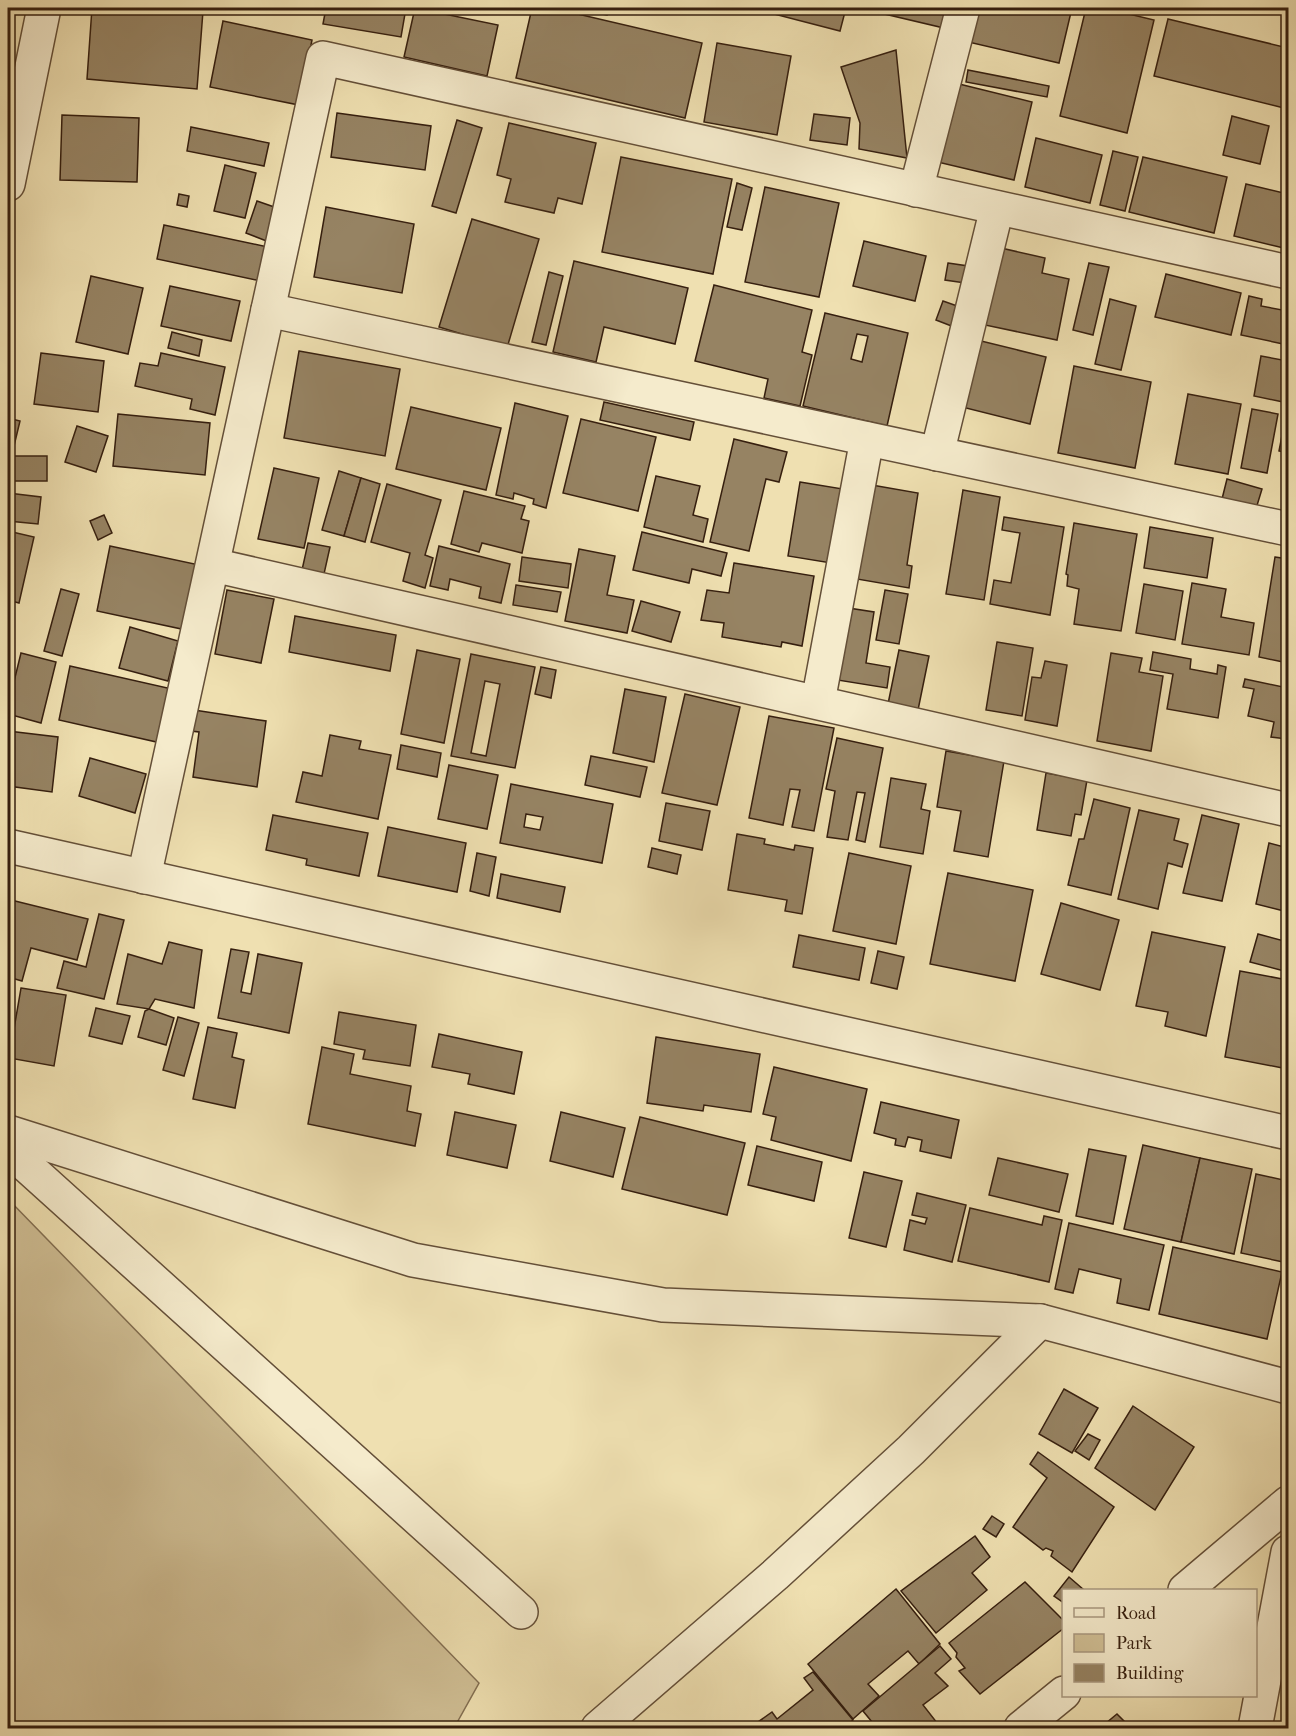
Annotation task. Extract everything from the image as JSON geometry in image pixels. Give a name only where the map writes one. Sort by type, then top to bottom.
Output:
[{"type":"street","points":[[8,184],[42,8]]},
{"type":"street","points":[[916,190],[963,8]]},
{"type":"street","points":[[144,877],[323,58],[1288,272]]},
{"type":"street","points":[[937,454],[998,208]]},
{"type":"street","points":[[268,310],[1288,530]]},
{"type":"street","points":[[818,702],[867,439]]},
{"type":"street","points":[[213,565],[1288,810]]},
{"type":"street","points":[[8,846],[1288,1133]]},
{"type":"street","points":[[8,1132],[424,1262],[663,1305],[1040,1321],[1288,1387]]},
{"type":"street","points":[[8,1149],[521,1612]]},
{"type":"street","points":[[598,1728],[776,1575],[911,1450],[1040,1321]]},
{"type":"street","points":[[1186,1589],[1288,1503]]},
{"type":"street","points":[[1255,1728],[1288,1552]]},
{"type":"street","points":[[1021,1728],[1062,1695]]},
{"type":"green space","points":[[8,1199],[479,1683],[454,1728],[8,1728]]},
{"type":"building","points":[[92,8],[162,8],[203,11],[197,89],[87,79]]},
{"type":"building","points":[[226,8],[270,8],[269,14]]},
{"type":"building","points":[[326,8],[406,8],[401,37],[323,24]]},
{"type":"building","points":[[415,8],[498,25],[487,76],[404,57]]},
{"type":"building","points":[[532,8],[552,8],[702,43],[685,118],[516,78]]},
{"type":"building","points":[[565,8],[608,8],[607,15]]},
{"type":"building","points":[[775,8],[846,8],[840,31],[774,14]]},
{"type":"building","points":[[859,8],[949,8],[944,28]]},
{"type":"building","points":[[972,8],[1072,8],[1059,63],[964,41]]},
{"type":"building","points":[[1086,8],[1104,8],[1154,20],[1127,133],[1060,116]]},
{"type":"building","points":[[1168,19],[1288,48],[1288,109],[1154,76]]},
{"type":"building","points":[[223,21],[312,40],[299,105],[210,87]]},
{"type":"building","points":[[717,43],[791,56],[777,135],[704,122]]},
{"type":"building","points":[[896,50],[907,158],[859,149],[860,123],[841,67]]},
{"type":"building","points":[[968,70],[1049,86],[1047,97],[966,82]]},
{"type":"building","points":[[947,81],[1032,102],[1014,180],[929,160]]},
{"type":"building","points":[[337,113],[431,126],[425,170],[331,157]]},
{"type":"building","points":[[814,114],[850,118],[847,145],[810,140]]},
{"type":"building","points":[[62,115],[139,118],[137,182],[60,180]]},
{"type":"building","points":[[1232,116],[1269,126],[1260,164],[1223,155]]},
{"type":"building","points":[[457,120],[482,128],[456,213],[432,206]]},
{"type":"building","points":[[509,123],[596,143],[582,204],[558,198],[554,213],[505,202],[511,179],[497,175]]},
{"type":"building","points":[[191,127],[269,143],[264,166],[187,151]]},
{"type":"building","points":[[1036,138],[1102,155],[1090,203],[1025,187]]},
{"type":"building","points":[[1113,151],[1138,157],[1125,211],[1100,205]]},
{"type":"building","points":[[621,157],[732,179],[713,274],[602,252]]},
{"type":"building","points":[[1143,157],[1227,177],[1214,233],[1129,212]]},
{"type":"building","points":[[225,165],[256,173],[245,218],[214,211]]},
{"type":"building","points":[[737,183],[752,188],[742,230],[727,227]]},
{"type":"building","points":[[1246,184],[1288,194],[1288,249],[1234,236]]},
{"type":"building","points":[[765,187],[839,203],[819,297],[745,282]]},
{"type":"building","points":[[179,194],[189,196],[187,207],[177,205]]},
{"type":"building","points":[[257,201],[280,209],[269,242],[246,233]]},
{"type":"building","points":[[326,207],[414,224],[402,293],[314,277]]},
{"type":"building","points":[[472,219],[539,239],[507,348],[439,327]]},
{"type":"building","points":[[164,225],[268,247],[261,281],[157,259]]},
{"type":"building","points":[[864,241],[926,256],[915,301],[853,286]]},
{"type":"building","points":[[1001,248],[1045,258],[1042,273],[1069,279],[1057,340],[985,325]]},
{"type":"building","points":[[574,261],[688,288],[675,344],[604,327],[596,362],[553,352]]},
{"type":"building","points":[[948,263],[968,266],[965,283],[945,280]]},
{"type":"building","points":[[1089,263],[1109,267],[1093,335],[1073,330]]},
{"type":"building","points":[[549,272],[563,276],[546,345],[532,342]]},
{"type":"building","points":[[1166,274],[1241,293],[1231,335],[1155,317]]},
{"type":"building","points":[[91,276],[143,288],[128,354],[76,342]]},
{"type":"building","points":[[714,285],[812,310],[802,352],[812,355],[800,406],[764,398],[768,379],[695,361]]},
{"type":"building","points":[[170,286],[240,301],[231,341],[161,326]]},
{"type":"building","points":[[1249,296],[1262,299],[1261,306],[1288,311],[1288,345],[1241,335]]},
{"type":"building","points":[[1110,299],[1136,306],[1121,370],[1095,364]]},
{"type":"building","points":[[943,301],[960,307],[954,327],[936,320]]},
{"type":"building","points":[[825,313],[908,333],[887,426],[803,406]],"holes":[[[857,334],[868,336],[862,362],[851,359]]]},
{"type":"building","points":[[172,332],[202,340],[199,356],[168,348]]},
{"type":"building","points":[[977,340],[1046,357],[1030,424],[962,407]]},
{"type":"building","points":[[299,351],[400,369],[385,456],[284,438]]},
{"type":"building","points":[[41,353],[104,361],[98,412],[34,404]]},
{"type":"building","points":[[161,353],[225,367],[215,415],[190,409],[192,399],[135,386],[140,363],[158,366]]},
{"type":"building","points":[[1261,356],[1288,361],[1288,403],[1254,396]]},
{"type":"building","points":[[1074,366],[1151,382],[1135,468],[1058,453]]},
{"type":"building","points":[[1188,394],[1241,404],[1228,474],[1175,464]]},
{"type":"building","points":[[604,402],[694,422],[690,440],[600,420]]},
{"type":"building","points":[[515,403],[568,416],[546,508],[533,504],[534,499],[514,493],[513,499],[496,495]]},
{"type":"building","points":[[411,407],[501,428],[486,490],[396,469]]},
{"type":"building","points":[[1252,409],[1278,414],[1267,473],[1241,468]]},
{"type":"building","points":[[1288,411],[1288,453],[1279,451]]},
{"type":"building","points":[[118,414],[210,423],[205,475],[113,466]]},
{"type":"building","points":[[8,418],[20,421],[13,450],[8,449]]},
{"type":"building","points":[[581,419],[656,437],[638,511],[563,493]]},
{"type":"building","points":[[77,426],[108,436],[96,472],[65,462]]},
{"type":"building","points":[[734,439],[787,452],[779,482],[766,479],[749,551],[710,542]]},
{"type":"building","points":[[8,456],[47,456],[47,481],[8,481]]},
{"type":"building","points":[[274,468],[319,478],[304,548],[258,539]]},
{"type":"building","points":[[339,471],[361,478],[344,536],[322,530]]},
{"type":"building","points":[[656,476],[700,486],[693,515],[708,519],[703,542],[644,527]]},
{"type":"building","points":[[361,478],[380,484],[365,542],[344,536]]},
{"type":"building","points":[[1227,479],[1262,489],[1255,512],[1221,503]]},
{"type":"building","points":[[800,482],[843,489],[831,563],[788,556]]},
{"type":"building","points":[[387,484],[441,500],[425,555],[433,558],[425,588],[403,581],[410,553],[371,542]]},
{"type":"building","points":[[866,484],[918,493],[907,565],[912,566],[909,588],[851,578]]},
{"type":"building","points":[[963,490],[1000,497],[984,600],[946,594]]},
{"type":"building","points":[[464,491],[525,506],[521,519],[529,521],[522,553],[482,543],[479,552],[451,544]]},
{"type":"building","points":[[8,493],[41,497],[38,524],[8,521]]},
{"type":"building","points":[[104,515],[112,533],[98,540],[90,521]]},
{"type":"building","points":[[1004,517],[1064,527],[1050,615],[990,604],[994,580],[1011,583],[1020,533],[1002,530]]},
{"type":"building","points":[[1074,523],[1137,534],[1121,631],[1074,624],[1079,589],[1067,586],[1068,575],[1066,574]]},
{"type":"building","points":[[1150,527],[1213,538],[1207,578],[1144,568]]},
{"type":"building","points":[[8,531],[34,537],[19,603],[8,600]]},
{"type":"building","points":[[642,532],[727,553],[721,576],[692,569],[689,583],[633,570]]},
{"type":"building","points":[[308,543],[330,547],[324,574],[302,570]]},
{"type":"building","points":[[110,546],[204,566],[191,631],[97,611]]},
{"type":"building","points":[[439,546],[510,564],[501,603],[479,598],[481,587],[450,579],[448,590],[430,586]]},
{"type":"building","points":[[579,549],[615,556],[607,595],[634,600],[627,633],[565,621]]},
{"type":"building","points":[[522,557],[571,564],[568,588],[519,581]]},
{"type":"building","points":[[1275,557],[1288,559],[1288,663],[1259,657]]},
{"type":"building","points":[[734,563],[814,576],[802,646],[782,642],[781,647],[722,637],[724,623],[701,620],[707,590],[729,593]]},
{"type":"building","points":[[1192,583],[1226,589],[1221,617],[1254,623],[1249,655],[1182,644]]},
{"type":"building","points":[[1144,584],[1183,591],[1175,640],[1136,633]]},
{"type":"building","points":[[516,585],[561,592],[557,612],[513,605]]},
{"type":"building","points":[[61,589],[79,594],[62,656],[44,651]]},
{"type":"building","points":[[227,590],[274,599],[261,663],[215,654]]},
{"type":"building","points":[[885,590],[908,594],[899,644],[876,640]]},
{"type":"building","points":[[641,601],[680,612],[671,642],[632,631]]},
{"type":"building","points":[[842,607],[874,612],[866,663],[890,667],[887,688],[831,679]]},
{"type":"building","points":[[295,616],[396,635],[390,671],[289,652]]},
{"type":"building","points":[[130,627],[178,641],[168,681],[119,668]]},
{"type":"building","points":[[997,642],[1033,648],[1022,716],[986,710]]},
{"type":"building","points":[[417,650],[460,659],[444,743],[401,734]]},
{"type":"building","points":[[899,650],[929,656],[918,710],[888,704]]},
{"type":"building","points":[[1153,652],[1191,659],[1190,669],[1217,674],[1218,665],[1226,667],[1218,718],[1167,709],[1173,674],[1150,670]]},
{"type":"building","points":[[21,653],[56,662],[41,723],[8,714]]},
{"type":"building","points":[[1111,653],[1142,658],[1139,672],[1163,676],[1151,751],[1097,741]]},
{"type":"building","points":[[471,654],[535,667],[515,768],[451,756]],"holes":[[[485,681],[500,684],[486,756],[471,753]]]},
{"type":"building","points":[[1045,661],[1067,665],[1057,726],[1025,720],[1032,677],[1041,678]]},
{"type":"building","points":[[70,666],[172,689],[161,743],[59,720]]},
{"type":"building","points":[[541,667],[556,670],[551,698],[535,694]]},
{"type":"building","points":[[1245,679],[1288,688],[1287,739],[1271,737],[1274,722],[1248,716],[1254,689],[1243,687]]},
{"type":"building","points":[[625,689],[666,697],[654,762],[613,753]]},
{"type":"building","points":[[685,694],[740,707],[717,805],[662,793]]},
{"type":"building","points":[[194,710],[266,721],[257,787],[193,777],[199,732],[191,731]]},
{"type":"building","points":[[769,716],[834,728],[814,831],[792,827],[800,790],[790,789],[783,825],[749,818]]},
{"type":"building","points":[[8,731],[58,737],[52,792],[8,786]]},
{"type":"building","points":[[330,735],[361,741],[359,749],[391,755],[378,819],[296,802],[303,772],[322,776]]},
{"type":"building","points":[[837,738],[883,748],[865,842],[856,840],[865,793],[857,792],[848,840],[827,837],[835,791],[826,789]]},
{"type":"building","points":[[401,745],[441,753],[437,777],[397,769]]},
{"type":"building","points":[[946,751],[1004,761],[988,857],[954,851],[961,811],[937,807]]},
{"type":"building","points":[[591,756],[647,767],[640,797],[585,785]]},
{"type":"building","points":[[90,758],[146,774],[135,813],[79,796]]},
{"type":"building","points":[[449,765],[498,775],[487,829],[438,819]]},
{"type":"building","points":[[1046,773],[1087,780],[1081,815],[1075,814],[1071,836],[1037,830]]},
{"type":"building","points":[[891,778],[926,784],[921,809],[930,811],[923,854],[880,847]]},
{"type":"building","points":[[511,784],[613,804],[602,863],[500,843]],"holes":[[[526,814],[543,817],[540,830],[524,827]]]},
{"type":"building","points":[[1094,799],[1130,808],[1111,895],[1068,885],[1079,839],[1084,839]]},
{"type":"building","points":[[666,803],[710,811],[702,850],[659,841]]},
{"type":"building","points":[[1139,810],[1179,819],[1174,840],[1188,844],[1182,867],[1168,863],[1158,909],[1118,899]]},
{"type":"building","points":[[273,815],[368,833],[359,876],[306,865],[307,859],[266,850]]},
{"type":"building","points":[[1202,815],[1239,824],[1222,901],[1183,893]]},
{"type":"building","points":[[388,827],[466,843],[457,892],[378,876]]},
{"type":"building","points":[[737,834],[765,839],[764,844],[794,850],[795,845],[813,848],[802,914],[785,911],[787,900],[728,890]]},
{"type":"building","points":[[1269,843],[1288,848],[1288,912],[1256,904]]},
{"type":"building","points":[[652,848],[681,855],[677,874],[648,867]]},
{"type":"building","points":[[477,853],[496,857],[489,896],[470,891]]},
{"type":"building","points":[[849,853],[911,866],[896,944],[833,931]]},
{"type":"building","points":[[948,873],[1033,890],[1015,981],[930,964]]},
{"type":"building","points":[[501,874],[565,887],[560,912],[497,898]]},
{"type":"building","points":[[11,900],[88,919],[77,960],[31,948],[22,981],[8,977],[8,913]]},
{"type":"building","points":[[1061,903],[1119,920],[1100,990],[1041,974]]},
{"type":"building","points":[[99,914],[124,920],[104,999],[57,988],[64,961],[86,967]]},
{"type":"building","points":[[1152,932],[1225,947],[1206,1036],[1165,1026],[1168,1012],[1136,1006]]},
{"type":"building","points":[[1258,934],[1288,942],[1288,972],[1250,962]]},
{"type":"building","points":[[799,935],[865,948],[859,980],[793,967]]},
{"type":"building","points":[[169,942],[202,950],[194,1008],[155,999],[149,1009],[117,1004],[128,954],[162,964]]},
{"type":"building","points":[[231,949],[249,952],[241,992],[251,994],[258,954],[302,963],[289,1033],[218,1018]]},
{"type":"building","points":[[878,951],[904,957],[897,989],[871,983]]},
{"type":"building","points":[[1240,971],[1288,980],[1288,1069],[1225,1057]]},
{"type":"building","points":[[21,988],[66,995],[54,1066],[9,1058]]},
{"type":"building","points":[[96,1008],[130,1016],[122,1044],[89,1036]]},
{"type":"building","points":[[149,1009],[174,1018],[166,1045],[138,1037],[145,1011]]},
{"type":"building","points":[[339,1012],[416,1025],[410,1066],[363,1059],[365,1050],[334,1044]]},
{"type":"building","points":[[178,1017],[199,1023],[184,1076],[163,1070]]},
{"type":"building","points":[[208,1027],[237,1033],[232,1057],[244,1060],[235,1108],[193,1099]]},
{"type":"building","points":[[439,1034],[522,1052],[514,1094],[468,1084],[470,1074],[432,1067]]},
{"type":"building","points":[[656,1037],[760,1054],[751,1112],[704,1105],[703,1111],[647,1103]]},
{"type":"building","points":[[322,1047],[354,1054],[350,1074],[411,1086],[407,1111],[421,1114],[415,1146],[308,1124]]},
{"type":"building","points":[[774,1067],[867,1089],[851,1161],[771,1140],[776,1117],[763,1114]]},
{"type":"building","points":[[881,1102],[959,1120],[951,1158],[920,1151],[922,1140],[908,1137],[905,1147],[895,1145],[896,1139],[874,1133]]},
{"type":"building","points":[[455,1112],[516,1125],[507,1168],[447,1155]]},
{"type":"building","points":[[561,1112],[625,1128],[613,1177],[550,1161]]},
{"type":"building","points":[[640,1117],[745,1143],[727,1215],[622,1189]]},
{"type":"building","points":[[1143,1145],[1200,1158],[1181,1242],[1124,1229]]},
{"type":"building","points":[[757,1146],[822,1162],[814,1201],[748,1185]]},
{"type":"building","points":[[1089,1149],[1126,1156],[1113,1224],[1076,1216]]},
{"type":"building","points":[[998,1158],[1068,1174],[1059,1212],[989,1195]]},
{"type":"building","points":[[1200,1158],[1252,1169],[1234,1254],[1181,1242]]},
{"type":"building","points":[[864,1172],[902,1181],[886,1247],[849,1238]]},
{"type":"building","points":[[1256,1174],[1288,1181],[1288,1263],[1241,1253]]},
{"type":"building","points":[[917,1193],[966,1205],[952,1262],[904,1250],[910,1220],[925,1224],[927,1218],[912,1215]]},
{"type":"building","points":[[970,1208],[1042,1225],[1044,1216],[1062,1220],[1049,1282],[958,1261]]},
{"type":"building","points":[[1069,1223],[1164,1245],[1149,1310],[1117,1303],[1121,1279],[1079,1269],[1073,1293],[1055,1289]]},
{"type":"building","points":[[1173,1247],[1282,1272],[1267,1339],[1159,1314]]},
{"type":"building","points":[[1064,1389],[1098,1408],[1072,1453],[1039,1434]]},
{"type":"building","points":[[1133,1406],[1194,1447],[1155,1510],[1095,1468]]},
{"type":"building","points":[[1088,1434],[1100,1440],[1089,1460],[1075,1451]]},
{"type":"building","points":[[1038,1452],[1114,1507],[1072,1572],[1051,1556],[1053,1551],[1046,1548],[1043,1550],[1013,1527],[1047,1478],[1030,1464]]},
{"type":"building","points":[[992,1516],[1004,1524],[996,1537],[983,1529]]},
{"type":"building","points":[[975,1536],[990,1557],[972,1573],[987,1590],[936,1633],[901,1591]]},
{"type":"building","points":[[1069,1577],[1083,1589],[1062,1589],[1062,1602],[1054,1596]]},
{"type":"building","points":[[1025,1582],[1062,1619],[1062,1630],[980,1694],[959,1671],[965,1668],[949,1643]]},
{"type":"building","points":[[896,1589],[940,1644],[919,1664],[908,1651],[868,1684],[879,1696],[853,1719],[808,1664]]},
{"type":"building","points":[[940,1646],[951,1659],[935,1673],[948,1686],[923,1705],[941,1728],[877,1728],[863,1711]]},
{"type":"building","points":[[813,1672],[853,1720],[843,1728],[763,1728],[758,1722],[772,1712],[777,1719],[813,1690],[804,1678]]},
{"type":"building","points":[[1117,1714],[1131,1728],[1100,1728]]}]
